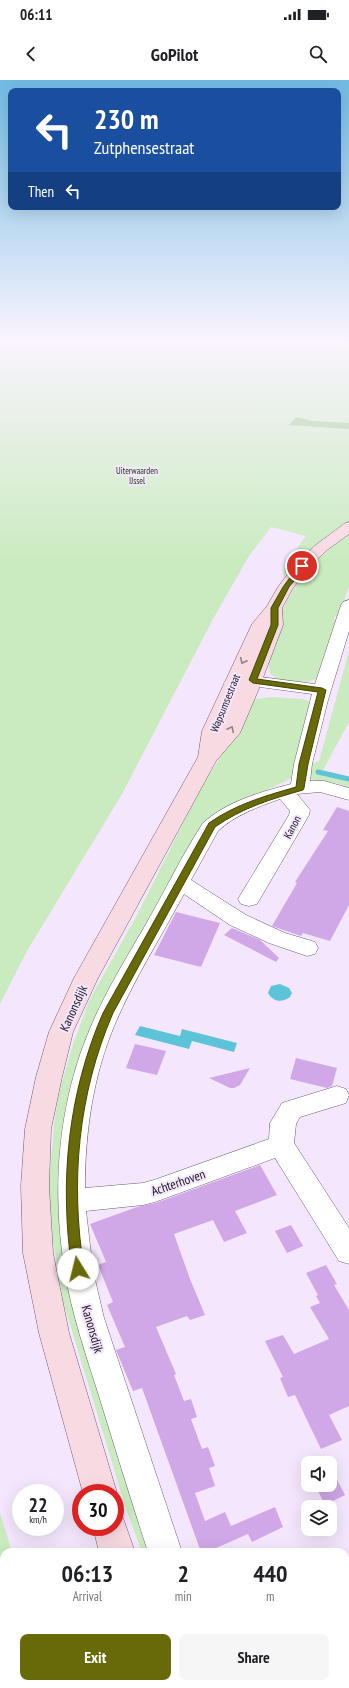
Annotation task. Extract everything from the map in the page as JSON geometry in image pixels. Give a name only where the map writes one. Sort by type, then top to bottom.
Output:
[{"type":"street","name":"Wapsumsestraat","points":[[207,759],[230,733],[245,685],[275,625],[274,608],[286,587],[302,566],[322,547],[349,527]]},
{"type":"street","points":[[292,790],[304,764],[321,695],[349,605]]},
{"type":"street","points":[[245,685],[321,695]]},
{"type":"street","name":"Kanonsdijk","points":[[97,1484],[54,1333],[38,1253],[35,1186],[38,1130],[49,1077],[61,1032],[86,978],[207,759]]},
{"type":"street","points":[[292,790],[316,786],[349,794]]},
{"type":"street","name":"Kanonsdijk","points":[[164,1548],[86,1307],[74,1242],[72,1162],[81,1092],[93,1052],[108,1013],[214,822],[259,800],[292,790]]},
{"type":"street","name":"Kanon","points":[[249,899],[299,816],[300,810],[292,790]]},
{"type":"street","points":[[180,882],[238,920],[277,938],[307,948]]},
{"type":"street","points":[[337,1096],[291,1110],[283,1122],[280,1145],[349,1252]]},
{"type":"street","name":"Achterhoven","points":[[72,1201],[143,1194],[155,1191],[280,1145]]},
{"type":"street","points":[[113,1536],[116,1548]]},
{"type":"green space","name":"Uiterwaarden IJssel","points":[[0,414],[349,414],[349,521],[330,533],[313,547],[283,578],[285,565],[306,536],[271,527],[249,556],[213,619],[122,794],[27,951],[0,1004]]},
{"type":"green space","points":[[296,417],[313,421],[349,423],[349,429],[289,425]]},
{"type":"green space","points":[[349,534],[349,586],[339,617],[335,616],[334,619],[338,619],[322,676],[313,680],[301,682],[281,680],[273,676],[269,668],[269,660],[273,639],[283,609],[294,589],[314,563]]},
{"type":"green space","points":[[349,651],[349,722],[323,770],[349,777],[349,787],[330,782],[319,782],[311,779],[308,777],[308,766],[319,761]]},
{"type":"green space","points":[[271,697],[303,699],[311,702],[292,778],[220,812],[206,823],[68,1127],[111,1421],[152,1548],[140,1548],[124,1502],[124,1484],[119,1484],[63,1301],[53,1242],[49,1184],[55,1116],[60,1090],[73,1044],[90,999],[136,917],[200,790],[231,740],[250,702],[256,699]]},
{"type":"green space","points":[[0,1513],[11,1548],[0,1548]]},
{"type":"water","points":[[280,984],[289,988],[292,993],[287,999],[278,1001],[272,998],[268,993],[271,986]]},
{"type":"water","points":[[140,1026],[180,1036],[182,1029],[237,1043],[234,1052],[192,1041],[189,1049],[135,1035]]},
{"type":"building","points":[[337,807],[349,811],[349,905],[330,941],[303,933],[301,936],[272,926],[297,883],[295,882],[328,831],[323,830]]},
{"type":"building","points":[[176,912],[220,923],[201,967],[154,955]]},
{"type":"building","points":[[232,928],[260,940],[279,958],[276,962],[224,935]]},
{"type":"building","points":[[135,1044],[166,1051],[157,1075],[126,1068]]},
{"type":"building","points":[[296,1058],[337,1068],[332,1086],[327,1088],[290,1079]]},
{"type":"building","points":[[250,1068],[240,1085],[234,1088],[230,1088],[209,1078]]},
{"type":"building","points":[[260,1165],[277,1195],[235,1211],[247,1233],[224,1242],[213,1220],[174,1234],[205,1315],[190,1320],[187,1316],[156,1327],[176,1374],[174,1375],[184,1401],[191,1399],[197,1417],[191,1419],[202,1449],[208,1447],[215,1466],[209,1468],[215,1486],[195,1493],[205,1521],[225,1512],[231,1526],[275,1507],[283,1527],[252,1542],[248,1534],[216,1548],[200,1548],[142,1388],[133,1391],[116,1350],[125,1347],[107,1305],[113,1302],[98,1265],[106,1262],[90,1224],[137,1207],[156,1203]]},
{"type":"building","points":[[291,1225],[303,1246],[287,1253],[275,1231]]},
{"type":"building","points":[[326,1265],[337,1284],[334,1285],[349,1310],[349,1406],[329,1415],[342,1440],[321,1449],[295,1395],[288,1397],[280,1378],[283,1377],[265,1341],[283,1335],[294,1354],[329,1339],[310,1307],[320,1303],[316,1296],[318,1295],[306,1273]]},
{"type":"building","points":[[337,1480],[345,1495],[335,1500],[322,1500],[318,1492],[337,1492]]},
{"type":"waterway","points":[[318,772],[349,779]]},
{"type":"route","points":[[78,1269],[74,1242],[71,1189],[72,1155],[81,1092],[86,1072],[108,1013],[214,822],[259,800],[300,788],[304,764],[322,690],[253,680],[275,625],[274,608],[286,587],[302,566]]}]
